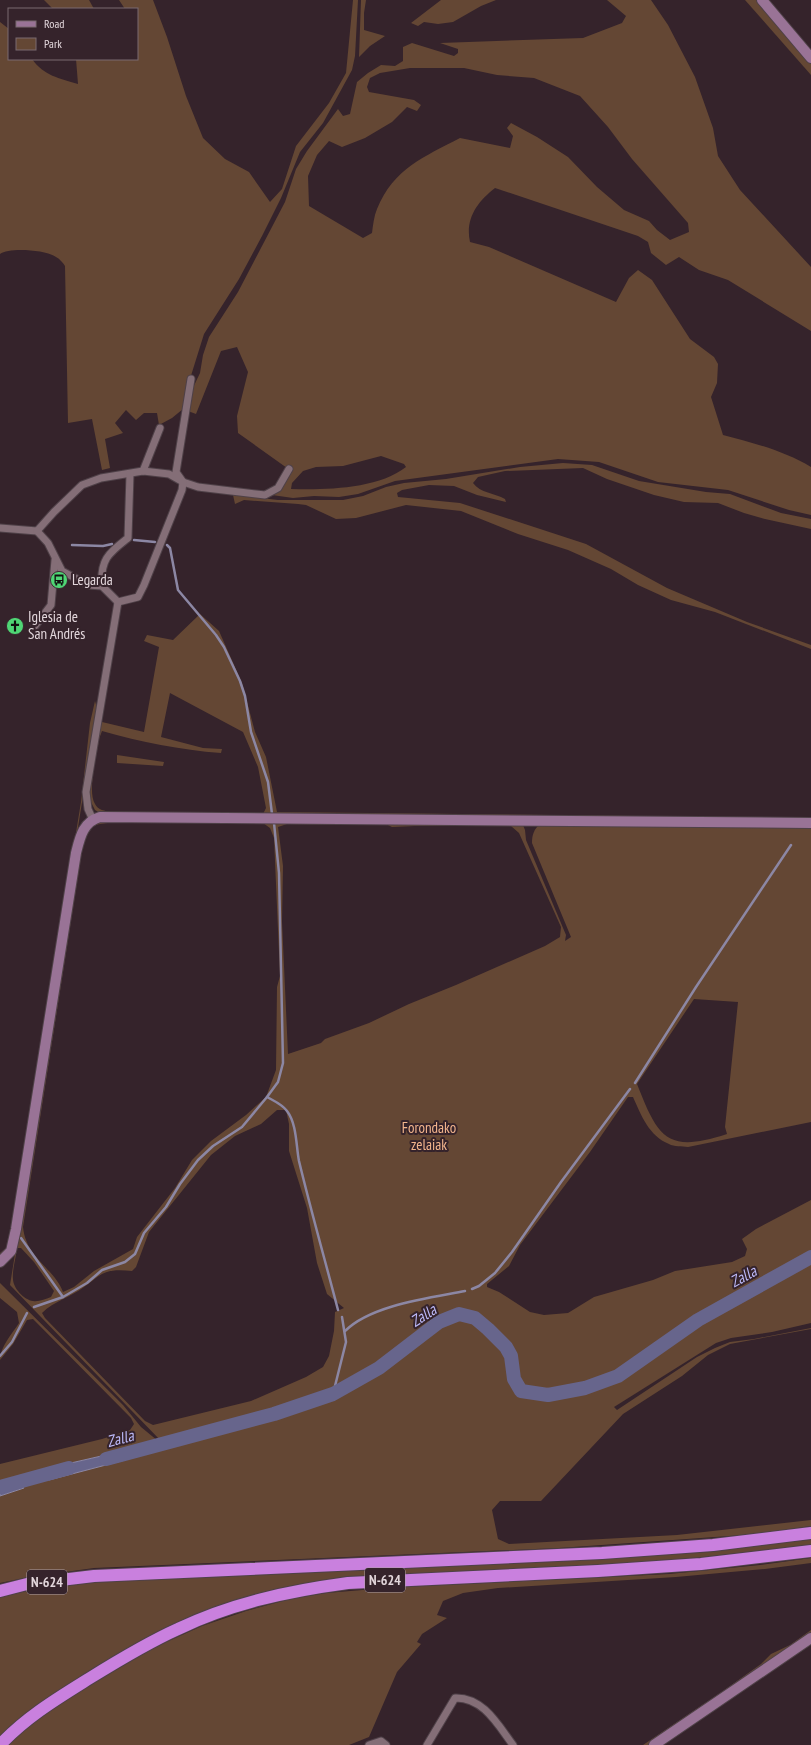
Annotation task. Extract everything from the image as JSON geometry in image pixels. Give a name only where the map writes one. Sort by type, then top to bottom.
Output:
[{"type":"highway","name":"N-624","points":[[0,1591],[27,1584],[94,1576],[602,1553],[713,1544],[811,1533]]},
{"type":"highway","name":"N-624","points":[[0,1745],[22,1723],[41,1709],[129,1654],[207,1616],[268,1597],[309,1588],[348,1583],[598,1571],[701,1564],[811,1552]]},
{"type":"street","points":[[762,0],[811,58]]},
{"type":"street","points":[[118,602],[138,597],[182,490],[183,482],[176,472],[191,379]]},
{"type":"street","points":[[143,471],[160,428]]},
{"type":"street","points":[[37,531],[82,485],[101,478],[143,471],[170,474],[183,482],[198,487],[265,495],[278,488],[289,468]]},
{"type":"street","points":[[118,602],[102,586],[101,574],[108,554],[128,538],[130,474]]},
{"type":"street","points":[[0,528],[37,531],[48,543],[55,560],[62,571],[88,585],[102,586]]},
{"type":"street","points":[[35,626],[50,605],[55,560]]},
{"type":"street","points":[[93,820],[88,810],[86,792],[118,602]]},
{"type":"street","points":[[0,1262],[12,1250],[16,1229],[76,853],[80,836],[87,824],[93,820],[100,817],[811,823]]},
{"type":"street","points":[[654,1745],[811,1638]]},
{"type":"street","points":[[427,1745],[455,1698],[465,1697],[480,1705],[494,1718],[513,1745]]},
{"type":"street","points":[[368,1745],[381,1741],[386,1745]]},
{"type":"green space","points":[[44,0],[89,0],[93,8],[52,8]]},
{"type":"green space","points":[[119,0],[153,0],[167,37],[186,96],[203,138],[225,159],[249,172],[270,202],[282,189],[296,146],[329,103],[346,73],[353,0],[358,0],[355,56],[352,70],[323,123],[300,152],[281,198],[262,236],[239,279],[204,334],[189,382],[183,409],[172,418],[159,425],[157,413],[144,413],[136,420],[126,410],[115,423],[123,433],[105,439],[110,468],[102,470],[92,419],[68,423],[65,266],[57,258],[37,251],[19,250],[0,254],[0,22],[8,28],[8,60],[33,60],[52,76],[78,84],[76,60],[138,60],[138,8],[124,8]]},
{"type":"green space","points":[[361,0],[366,0],[364,30],[385,36],[370,46],[359,57]]},
{"type":"green space","points":[[441,0],[496,0],[481,6],[453,22],[438,24],[424,22],[418,26],[411,23]]},
{"type":"green space","points":[[607,0],[651,0],[668,25],[695,77],[713,128],[718,156],[740,190],[811,267],[811,331],[728,280],[699,270],[679,257],[666,265],[651,253],[648,242],[638,236],[495,188],[478,205],[471,218],[469,226],[470,242],[489,247],[616,302],[629,278],[638,270],[652,280],[690,339],[714,357],[718,364],[717,383],[711,397],[723,435],[757,444],[790,456],[811,467],[811,515],[789,510],[728,490],[658,482],[599,462],[558,459],[395,481],[358,494],[339,497],[314,496],[293,498],[272,495],[271,492],[276,489],[287,468],[238,433],[237,416],[248,372],[237,347],[221,351],[196,414],[188,411],[190,394],[200,373],[203,355],[209,337],[238,292],[285,202],[296,169],[307,151],[338,109],[343,116],[350,114],[357,82],[381,65],[395,66],[403,61],[403,47],[412,43],[454,56],[458,53],[458,49],[440,43],[583,38],[622,23],[626,16]],"holes":[[[410,68],[464,68],[497,75],[534,78],[580,96],[608,127],[632,159],[688,223],[689,232],[670,240],[657,230],[649,221],[624,210],[597,187],[568,157],[537,137],[511,123],[507,128],[513,136],[510,148],[460,138],[411,165],[392,183],[384,195],[376,212],[372,233],[363,238],[309,206],[308,176],[317,155],[329,141],[342,147],[365,138],[392,122],[407,107],[417,111],[421,105],[414,100],[369,92],[367,87],[370,78],[380,73]],[[381,456],[404,464],[406,467],[381,480],[367,484],[351,487],[291,489],[292,483],[303,471],[316,467],[343,466]]]},
{"type":"green space","points":[[745,0],[758,0],[811,63],[811,75]]},
{"type":"green space","points":[[563,463],[592,465],[639,481],[706,492],[730,494],[781,513],[811,519],[811,529],[765,519],[718,503],[684,502],[654,495],[607,479],[583,468],[505,471],[478,477],[473,483],[484,491],[505,499],[506,502],[477,495],[454,486],[429,485],[402,490],[397,493],[398,497],[460,503],[586,544],[667,588],[747,622],[811,645],[811,649],[715,612],[671,600],[638,585],[611,569],[568,550],[518,534],[461,511],[406,505],[356,518],[336,519],[306,505],[244,500],[235,504],[233,495],[278,500],[343,500],[363,496],[386,487],[404,483],[446,479],[520,467]]},
{"type":"green space","points":[[200,614],[219,631],[242,683],[255,732],[266,757],[277,812],[811,818],[811,820],[100,813],[95,810],[88,796],[100,724],[102,722],[144,732],[159,647],[144,641],[147,635],[173,640]],"holes":[[[170,693],[243,732],[258,767],[266,808],[263,814],[111,812],[104,811],[95,804],[92,791],[92,782],[99,739],[102,731],[161,745],[221,753],[222,749],[203,748],[161,737]]]},
{"type":"green space","points":[[95,701],[97,708],[95,721],[12,1240],[0,1258],[0,1253],[6,1248],[10,1236],[81,802],[90,723]]},
{"type":"green space","points":[[117,755],[164,762],[163,766],[117,763]]},
{"type":"green space","name":"Forondako zelaiak","points":[[106,820],[523,825],[526,840],[566,935],[565,941],[571,937],[532,843],[534,832],[540,824],[811,826],[811,1122],[688,1147],[676,1146],[671,1145],[656,1136],[646,1124],[633,1097],[628,1097],[590,1152],[520,1245],[509,1266],[487,1284],[487,1287],[499,1292],[530,1312],[544,1315],[568,1313],[594,1297],[653,1280],[675,1271],[732,1262],[745,1256],[747,1249],[742,1239],[756,1229],[811,1200],[811,1323],[772,1332],[731,1338],[716,1343],[614,1407],[617,1410],[697,1357],[730,1342],[811,1329],[730,1344],[708,1355],[682,1376],[623,1414],[541,1501],[500,1501],[492,1510],[498,1539],[509,1544],[677,1535],[811,1520],[811,1526],[758,1534],[559,1548],[94,1568],[29,1577],[0,1583],[0,1496],[23,1488],[19,1481],[0,1485],[0,1464],[102,1439],[130,1430],[134,1424],[131,1418],[33,1319],[27,1320],[13,1344],[0,1360],[4,1345],[19,1323],[17,1312],[0,1298],[0,1283],[123,1405],[141,1427],[158,1441],[161,1441],[10,1285],[79,858],[84,839],[86,834],[89,829],[98,823]],"holes":[[[120,822],[263,823],[270,828],[274,838],[280,976],[277,987],[276,1070],[266,1097],[246,1115],[211,1141],[192,1160],[175,1188],[137,1237],[133,1249],[94,1271],[74,1287],[63,1292],[53,1276],[29,1247],[25,1238],[23,1227],[83,844],[90,830],[94,826]],[[287,824],[388,825],[392,827],[511,826],[519,833],[561,927],[560,937],[545,946],[409,1004],[369,1023],[325,1039],[321,1043],[288,1054],[282,922],[283,866],[278,827]],[[694,999],[738,1002],[725,1127],[727,1134],[706,1140],[690,1142],[677,1141],[667,1136],[659,1128],[651,1117],[637,1084]],[[277,1110],[286,1110],[289,1124],[289,1151],[307,1208],[317,1263],[327,1294],[344,1308],[335,1312],[334,1331],[329,1356],[323,1367],[306,1377],[251,1401],[153,1425],[145,1421],[45,1318],[42,1313],[52,1305],[79,1290],[105,1272],[120,1270],[132,1271],[136,1267],[149,1232],[211,1155],[235,1136],[261,1124]],[[17,1248],[21,1248],[34,1262],[54,1291],[51,1297],[40,1301],[33,1301],[26,1298],[15,1286],[13,1282]],[[122,1451],[125,1460],[49,1479],[51,1474],[49,1468]]]},
{"type":"green space","points":[[811,1539],[811,1545],[696,1558],[611,1564],[355,1577],[301,1584],[268,1591],[185,1620],[0,1738],[0,1597],[7,1595],[58,1585],[95,1581]]},
{"type":"green space","points":[[811,1558],[811,1563],[765,1569],[676,1577],[498,1588],[463,1593],[443,1601],[437,1615],[447,1618],[422,1634],[417,1642],[421,1644],[397,1672],[369,1737],[349,1745],[7,1745],[22,1731],[47,1713],[87,1687],[153,1648],[202,1626],[246,1611],[290,1599],[326,1593],[399,1587],[669,1574],[760,1565]]},
{"type":"green space","points":[[811,1630],[811,1635],[648,1745],[643,1745],[761,1664],[771,1654],[790,1645]]},
{"type":"shaded area","points":[[123,1451],[125,1460],[49,1480],[51,1474],[49,1468]]},
{"type":"shaded area","points":[[19,1481],[24,1488],[0,1496],[0,1485]]},
{"type":"waterway","points":[[134,540],[155,542]]},
{"type":"waterway","points":[[72,545],[103,546],[112,544]]},
{"type":"waterway","points":[[167,545],[170,548],[178,590],[216,635],[224,647],[240,681],[245,696],[251,732],[268,782],[272,814]]},
{"type":"waterway","points":[[274,823],[279,873],[283,1063],[278,1082],[267,1097],[285,1109],[293,1122],[299,1161],[338,1310]]},
{"type":"waterway","points":[[635,1083],[696,987],[791,845]]},
{"type":"waterway","points":[[472,1289],[479,1286],[495,1273],[512,1252],[561,1182],[630,1089]]},
{"type":"waterway","points":[[34,1307],[63,1297],[87,1283],[102,1270],[125,1262],[135,1254],[144,1233],[166,1207],[180,1184],[198,1160],[213,1146],[242,1127],[267,1097]]},
{"type":"waterway","points":[[21,1238],[63,1297]]},
{"type":"waterway","name":"Zalla","points":[[106,1459],[274,1414],[333,1394],[379,1368],[439,1322],[459,1314],[475,1318],[506,1347],[511,1356],[514,1379],[521,1391],[548,1395],[585,1388],[618,1376],[698,1320],[811,1257]]},
{"type":"waterway","points":[[345,1331],[356,1322],[385,1309],[418,1300],[465,1291]]},
{"type":"waterway","points":[[0,1356],[12,1342],[27,1313]]},
{"type":"waterway","points":[[333,1394],[346,1342],[342,1317]]},
{"type":"waterway","name":"Zalla","points":[[0,1487],[69,1468]]},
{"type":"place","name":"Legarda","points":[[59,580]]},
{"type":"place","name":"Iglesia de San Andrés","points":[[15,626]]}]
